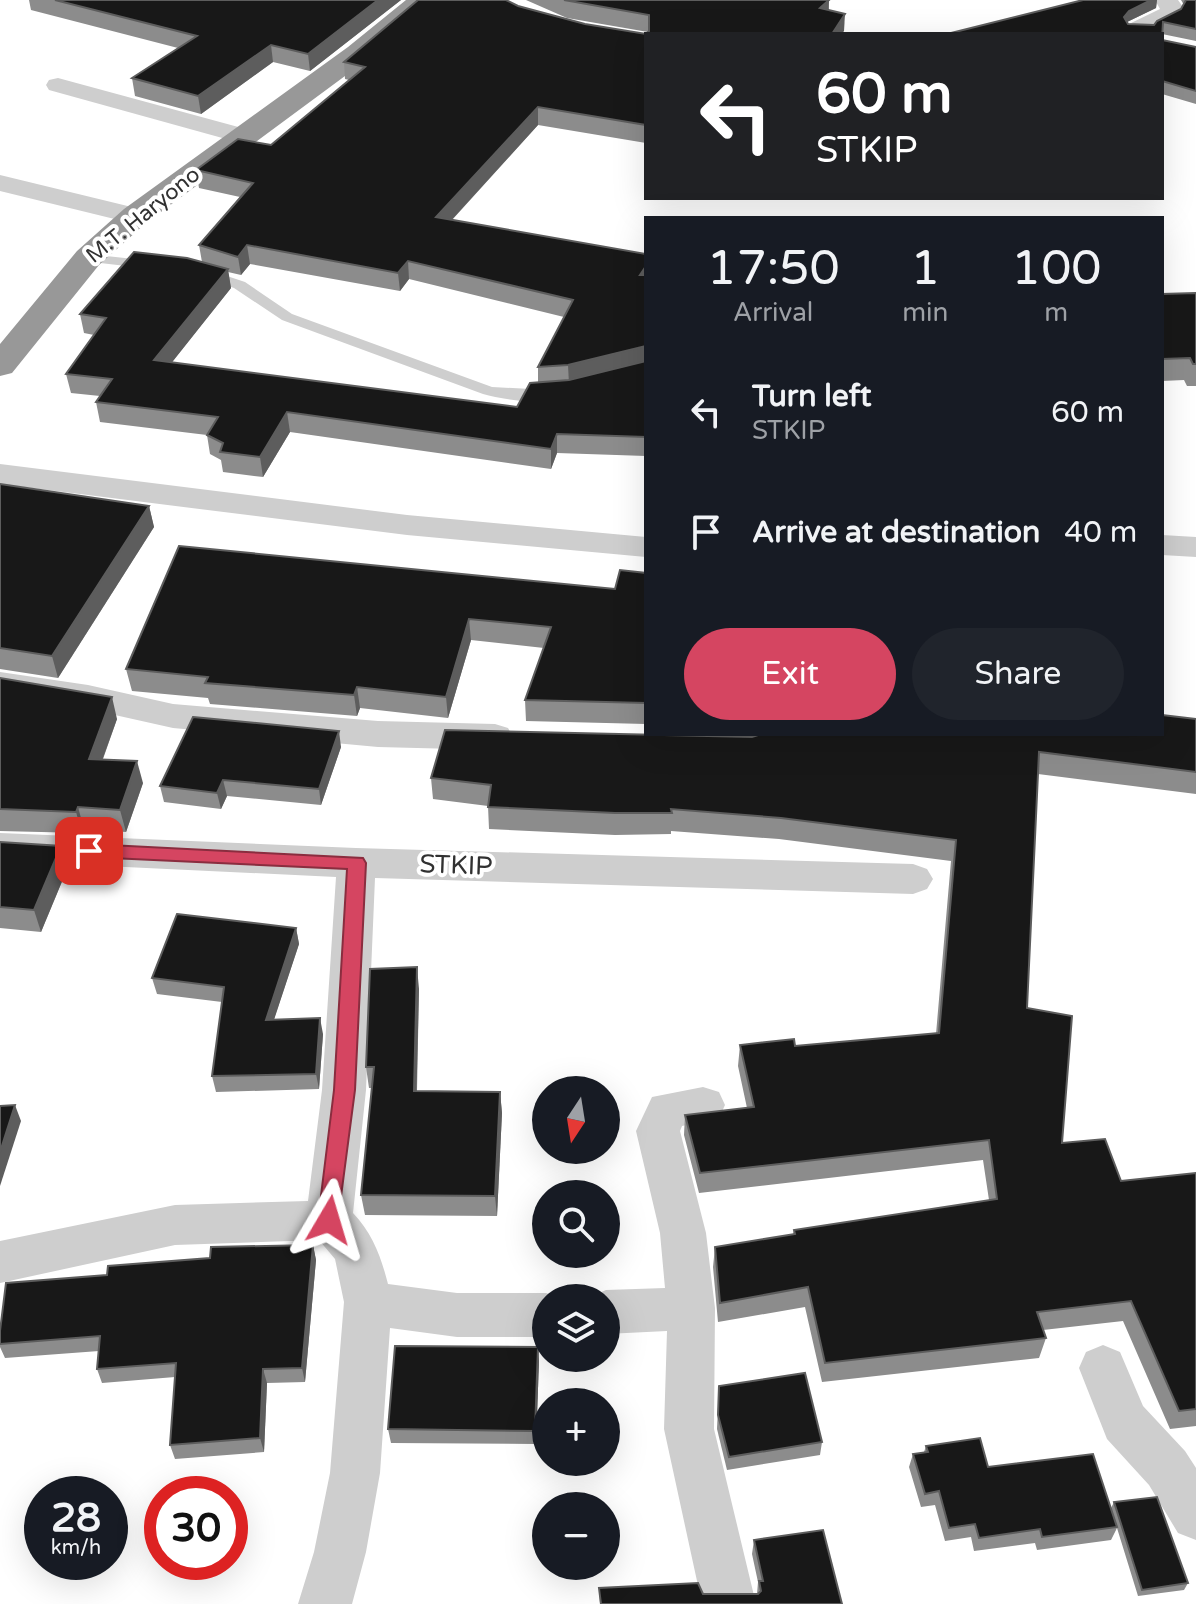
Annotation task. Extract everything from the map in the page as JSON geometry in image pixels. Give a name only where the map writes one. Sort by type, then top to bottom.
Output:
[{"type":"highway","name":"M.T. Haryono","points":[[0,366],[88,258],[135,216],[358,53],[422,0]]},
{"type":"street","points":[[1139,32],[1137,29],[1169,13],[1172,7],[1166,0]]},
{"type":"street","points":[[58,85],[244,136]]},
{"type":"street","points":[[0,183],[135,216]]},
{"type":"street","points":[[0,474],[407,525],[644,547]]},
{"type":"street","points":[[1164,545],[1196,547]]},
{"type":"street","points":[[0,684],[88,697],[173,716],[378,734],[532,738]]},
{"type":"street","name":"STKIP","points":[[0,847],[356,863],[913,879]]},
{"type":"street","points":[[329,1220],[344,1090],[356,863]]},
{"type":"street","points":[[703,1105],[668,1110],[658,1131],[683,1233],[691,1308],[689,1429],[729,1604]]},
{"type":"street","points":[[0,1262],[175,1225],[329,1220],[350,1242],[358,1259],[368,1302],[355,1473],[340,1552],[325,1604]]},
{"type":"street","points":[[368,1302],[432,1315],[532,1316]]},
{"type":"street","points":[[620,1311],[691,1308]]},
{"type":"street","points":[[1103,1368],[1125,1422],[1167,1468],[1196,1515]]},
{"type":"lane","points":[[88,258],[175,267],[243,284],[287,317],[489,391],[518,395],[568,393]]},
{"type":"building","points":[[55,0],[378,0],[308,54],[271,45],[198,96],[132,78],[197,36]]},
{"type":"building","points":[[418,0],[506,0],[585,24],[644,34],[644,125],[538,107],[436,217],[644,254],[644,269],[640,275],[644,275],[644,346],[568,365],[538,367],[573,300],[408,261],[398,273],[247,245],[238,257],[199,245],[253,183],[196,170],[238,139],[271,145],[365,67],[344,62]]},
{"type":"building","points":[[564,0],[829,0],[820,8],[845,14],[833,32],[648,32],[649,15]]},
{"type":"building","points":[[1083,0],[1151,0],[1129,11],[1124,17],[1128,24],[1154,25],[1181,9],[1186,0],[1196,0],[1196,29],[1163,22],[1162,32],[955,32]]},
{"type":"building","points":[[1164,40],[1196,47],[1196,91],[1164,82]]},
{"type":"building","points":[[134,252],[187,258],[228,269],[154,360],[517,407],[530,383],[569,380],[644,361],[644,437],[557,434],[551,449],[287,412],[260,457],[220,452],[223,443],[207,435],[218,417],[96,402],[112,379],[66,374],[106,318],[80,314]]},
{"type":"building","points":[[1196,293],[1196,364],[1190,358],[1164,359],[1164,294]]},
{"type":"building","points":[[0,484],[149,506],[52,656],[0,648]]},
{"type":"building","points":[[179,546],[615,589],[620,570],[644,573],[644,703],[525,700],[551,627],[469,619],[446,697],[357,687],[354,695],[205,683],[208,677],[126,669]]},
{"type":"building","points":[[0,678],[112,697],[89,759],[137,761],[120,810],[78,807],[76,812],[0,809]]},
{"type":"building","points":[[1164,715],[1196,719],[1196,772],[1039,752],[1027,1008],[1072,1016],[1062,1143],[1105,1139],[1121,1181],[1196,1173],[1196,1409],[1179,1411],[1131,1301],[1037,1312],[1046,1338],[825,1363],[808,1287],[720,1303],[715,1247],[795,1234],[794,1230],[997,1199],[989,1140],[700,1173],[685,1115],[754,1107],[740,1045],[794,1039],[795,1046],[939,1033],[956,840],[781,818],[671,809],[672,813],[615,813],[488,807],[491,785],[431,778],[445,730],[752,737],[1164,736]]},
{"type":"building","points":[[193,717],[339,731],[319,789],[223,780],[217,793],[160,786]]},
{"type":"building","points":[[0,842],[61,846],[34,910],[0,907]]},
{"type":"building","points":[[177,914],[296,928],[266,1020],[320,1018],[316,1074],[212,1076],[224,987],[152,978]]},
{"type":"building","points":[[417,967],[414,1091],[500,1092],[495,1196],[361,1195],[374,1067],[366,1067],[370,969]]},
{"type":"building","points":[[15,1105],[0,1152],[0,1106]]},
{"type":"building","points":[[313,1245],[302,1368],[263,1369],[260,1438],[170,1445],[176,1363],[97,1369],[100,1336],[0,1344],[6,1283],[107,1275],[108,1266],[210,1258],[211,1247]]},
{"type":"building","points":[[395,1346],[532,1347],[532,1372],[537,1372],[537,1388],[532,1388],[532,1431],[388,1429]]},
{"type":"building","points":[[805,1373],[822,1442],[729,1457],[718,1415],[719,1386]]},
{"type":"building","points":[[980,1438],[988,1467],[1093,1454],[1117,1527],[1042,1537],[1040,1529],[979,1538],[975,1524],[949,1528],[939,1491],[925,1494],[913,1454],[928,1452],[926,1446]]},
{"type":"building","points":[[1157,1497],[1188,1583],[1142,1590],[1114,1502]]},
{"type":"building","points":[[823,1530],[842,1604],[601,1604],[599,1588],[698,1583],[703,1594],[758,1594],[761,1591],[759,1581],[763,1581],[754,1540]]},
{"type":"route","points":[[89,851],[356,863],[344,1090],[329,1220]]}]
